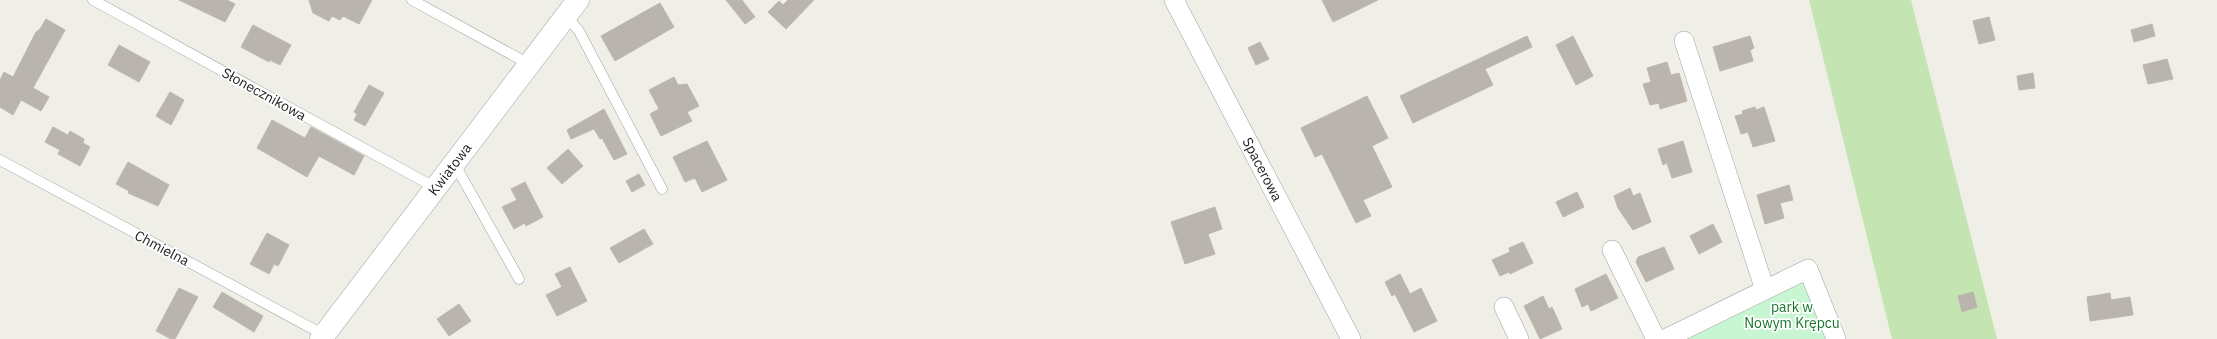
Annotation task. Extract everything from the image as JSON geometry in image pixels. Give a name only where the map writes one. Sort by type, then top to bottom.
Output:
[{"type":"street","name":"Spacerowa","points":[[1174,0],[1351,339]]},
{"type":"street","name":"Kwiatowa","points":[[322,337],[572,8]]},
{"type":"street","points":[[1684,41],[1766,290]]},
{"type":"street","points":[[1612,250],[1656,339]]},
{"type":"street","points":[[1665,339],[1808,269],[1836,339]]},
{"type":"street","points":[[1504,307],[1519,339]]},
{"type":"lane","name":"Słonecznikowa","points":[[93,0],[436,188]]},
{"type":"lane","points":[[412,0],[529,64]]},
{"type":"lane","points":[[572,8],[579,31],[662,189]]},
{"type":"lane","name":"Chmielna","points":[[0,160],[322,337]]},
{"type":"lane","points":[[454,163],[518,279]]},
{"type":"green space","points":[[1809,0],[1911,0],[1997,339],[1892,339]]},
{"type":"green space","name":"park w Nowym Krępcu","points":[[1806,281],[1828,339],[1686,339]]},
{"type":"building","points":[[179,0],[227,0],[235,4],[225,22]]},
{"type":"building","points":[[309,0],[372,0],[359,24],[343,16],[340,20],[332,16],[329,21],[313,13]]},
{"type":"building","points":[[726,0],[742,0],[755,17],[745,24]]},
{"type":"building","points":[[788,0],[814,0],[786,29],[768,12],[779,1],[783,5]]},
{"type":"building","points":[[1322,0],[1378,0],[1333,22]]},
{"type":"building","points":[[660,3],[674,27],[615,61],[601,36]]},
{"type":"building","points":[[1989,17],[1995,40],[1979,44],[1973,21]]},
{"type":"building","points":[[46,19],[65,30],[33,88],[49,97],[41,111],[21,100],[13,115],[0,107],[0,80],[4,72],[13,77],[36,32],[40,29]]},
{"type":"building","points":[[2152,24],[2155,36],[2134,42],[2131,30]]},
{"type":"building","points":[[253,25],[291,45],[280,65],[270,60],[269,62],[241,47]]},
{"type":"building","points":[[1527,36],[1532,47],[1485,69],[1493,85],[1413,123],[1400,96]]},
{"type":"building","points":[[1573,36],[1593,76],[1576,85],[1556,45]]},
{"type":"building","points":[[1750,36],[1754,48],[1750,50],[1753,61],[1720,71],[1713,47]]},
{"type":"building","points":[[1260,42],[1269,59],[1256,65],[1248,48]]},
{"type":"building","points":[[119,45],[150,62],[139,82],[108,65]]},
{"type":"building","points":[[2167,59],[2173,79],[2148,84],[2143,65]]},
{"type":"building","points":[[1667,62],[1671,75],[1679,73],[1687,101],[1660,109],[1659,103],[1650,105],[1643,84],[1651,82],[1647,68]]},
{"type":"building","points":[[2033,73],[2035,88],[2019,90],[2017,76]]},
{"type":"building","points":[[674,77],[678,85],[687,84],[699,106],[687,112],[692,121],[661,136],[650,114],[659,109],[649,90]]},
{"type":"building","points":[[369,85],[384,93],[365,126],[354,120],[357,114],[354,112]]},
{"type":"building","points":[[170,92],[184,100],[171,125],[156,116]]},
{"type":"building","points":[[1367,96],[1388,138],[1372,146],[1392,187],[1363,200],[1371,216],[1356,223],[1322,154],[1315,157],[1301,128]]},
{"type":"building","points":[[1755,107],[1756,110],[1764,107],[1775,141],[1753,147],[1748,132],[1741,134],[1735,116],[1743,114],[1742,111]]},
{"type":"building","points":[[604,109],[627,154],[614,160],[602,138],[600,139],[594,129],[571,139],[567,130]]},
{"type":"building","points":[[272,120],[305,138],[311,127],[364,156],[354,175],[319,156],[307,177],[257,148]]},
{"type":"building","points":[[53,127],[68,135],[70,131],[84,139],[83,143],[90,147],[80,166],[58,154],[60,150],[45,142]]},
{"type":"building","points":[[707,141],[727,180],[702,192],[695,178],[685,182],[673,157]]},
{"type":"building","points":[[1683,141],[1692,172],[1672,178],[1667,163],[1663,165],[1658,149]]},
{"type":"building","points":[[568,149],[583,166],[562,184],[547,168]]},
{"type":"building","points":[[128,162],[169,185],[158,206],[128,193],[129,191],[116,184]]},
{"type":"building","points":[[639,174],[645,185],[632,192],[626,181]]},
{"type":"building","points":[[525,182],[543,217],[526,226],[525,223],[514,229],[502,207],[517,200],[511,189]]},
{"type":"building","points":[[1789,185],[1793,200],[1780,203],[1784,218],[1765,224],[1757,195]]},
{"type":"building","points":[[1630,188],[1633,196],[1640,193],[1651,222],[1633,230],[1618,208],[1614,196]]},
{"type":"building","points":[[1577,192],[1584,207],[1563,217],[1556,202]]},
{"type":"building","points":[[1215,207],[1222,229],[1208,234],[1215,254],[1185,264],[1171,222]]},
{"type":"building","points":[[1713,224],[1722,242],[1699,254],[1690,236]]},
{"type":"building","points":[[644,229],[653,244],[619,263],[610,248]]},
{"type":"building","points":[[267,233],[289,245],[278,266],[274,264],[269,274],[250,264]]},
{"type":"building","points":[[1523,242],[1533,263],[1510,274],[1509,272],[1500,276],[1492,260],[1510,252],[1509,248]]},
{"type":"building","points":[[1664,247],[1674,269],[1646,282],[1636,262],[1638,257]]},
{"type":"building","points":[[570,267],[587,301],[557,316],[546,295],[562,287],[555,274]]},
{"type":"building","points":[[1400,274],[1410,294],[1421,288],[1437,321],[1414,332],[1395,294],[1392,296],[1385,282]]},
{"type":"building","points":[[1606,274],[1618,298],[1591,311],[1588,304],[1582,307],[1575,289]]},
{"type":"building","points":[[179,288],[198,297],[175,339],[171,339],[156,331]]},
{"type":"building","points":[[222,292],[263,316],[254,332],[213,307]]},
{"type":"building","points":[[1973,292],[1977,307],[1962,312],[1958,296]]},
{"type":"building","points":[[2110,293],[2111,300],[2130,297],[2133,315],[2090,321],[2087,297]]},
{"type":"building","points":[[1543,296],[1549,309],[1552,307],[1562,329],[1540,339],[1524,306]]},
{"type":"building","points":[[459,304],[471,321],[449,336],[437,319]]}]
